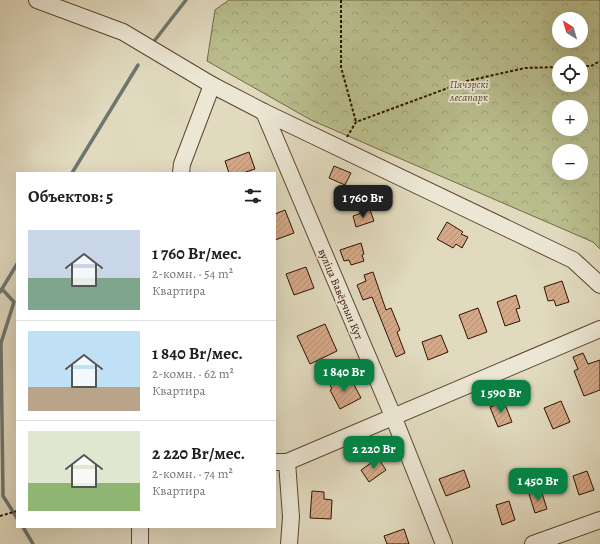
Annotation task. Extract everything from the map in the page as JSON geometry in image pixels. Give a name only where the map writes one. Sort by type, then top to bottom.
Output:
[{"type":"street","points":[[37,0],[123,32],[212,85],[264,112],[573,260],[600,285]]},
{"type":"street","points":[[181,172],[182,164],[212,85]]},
{"type":"street","name":"вуліца Вавёрчын Кут","points":[[264,112],[393,416],[444,544]]},
{"type":"street","points":[[289,544],[291,517],[281,462],[600,329]]},
{"type":"street","points":[[533,544],[600,520]]},
{"type":"street","points":[[140,528],[140,544]]},
{"type":"path","points":[[342,0],[341,67],[356,122]]},
{"type":"path","points":[[588,66],[592,66],[600,61]]},
{"type":"path","points":[[340,148],[356,122],[467,81],[525,68],[552,67]]},
{"type":"path","points":[[0,516],[16,511]]},
{"type":"green space","name":"Пячэрскі лесапарк","points":[[229,0],[600,0],[600,249],[593,242],[311,120],[207,61],[215,10]]},
{"type":"building","points":[[249,152],[255,169],[246,172],[229,172],[225,161]]},
{"type":"building","points":[[334,166],[351,173],[345,185],[329,178]]},
{"type":"building","points":[[285,210],[294,233],[276,240],[276,214]]},
{"type":"building","points":[[370,210],[374,221],[356,227],[353,216]]},
{"type":"building","points":[[447,222],[463,232],[461,234],[468,237],[462,248],[456,244],[453,248],[437,239]]},
{"type":"building","points":[[361,243],[364,261],[351,265],[349,260],[344,261],[340,250]]},
{"type":"building","points":[[306,267],[314,288],[294,295],[286,274]]},
{"type":"building","points":[[373,272],[386,310],[391,308],[400,330],[397,332],[405,353],[396,357],[372,297],[363,300],[357,285],[366,281],[364,275]]},
{"type":"building","points":[[562,281],[569,302],[556,306],[554,300],[548,301],[544,287]]},
{"type":"building","points":[[516,295],[520,308],[516,309],[520,321],[505,326],[497,302]]},
{"type":"building","points":[[478,308],[487,332],[468,339],[459,315]]},
{"type":"building","points":[[325,324],[337,351],[310,364],[297,336]]},
{"type":"building","points":[[441,335],[448,352],[428,360],[422,342]]},
{"type":"building","points":[[583,353],[588,364],[600,360],[600,390],[584,396],[574,371],[578,369],[573,357]]},
{"type":"building","points":[[338,379],[341,384],[351,379],[361,398],[340,409],[330,390],[332,389],[329,383]]},
{"type":"building","points":[[561,401],[570,422],[553,429],[544,408]]},
{"type":"building","points":[[504,402],[512,422],[498,427],[490,407]]},
{"type":"building","points":[[378,458],[386,470],[369,482],[361,470]]},
{"type":"building","points":[[464,470],[470,487],[446,496],[439,479]]},
{"type":"building","points":[[587,471],[594,490],[579,495],[573,476]]},
{"type":"building","points":[[541,490],[547,509],[535,513],[529,494]]},
{"type":"building","points":[[312,491],[324,492],[324,499],[332,500],[331,519],[310,518]]},
{"type":"building","points":[[509,501],[515,520],[502,525],[496,505]]},
{"type":"building","points":[[404,529],[409,544],[387,544],[384,536]]},
{"type":"waterway","points":[[155,40],[186,0]]},
{"type":"waterway","points":[[73,172],[138,65]]},
{"type":"waterway","points":[[0,292],[16,266]]},
{"type":"waterway","points":[[2,289],[14,302],[1,343],[3,496],[16,516]]},
{"type":"waterway","points":[[24,528],[33,544]]}]
